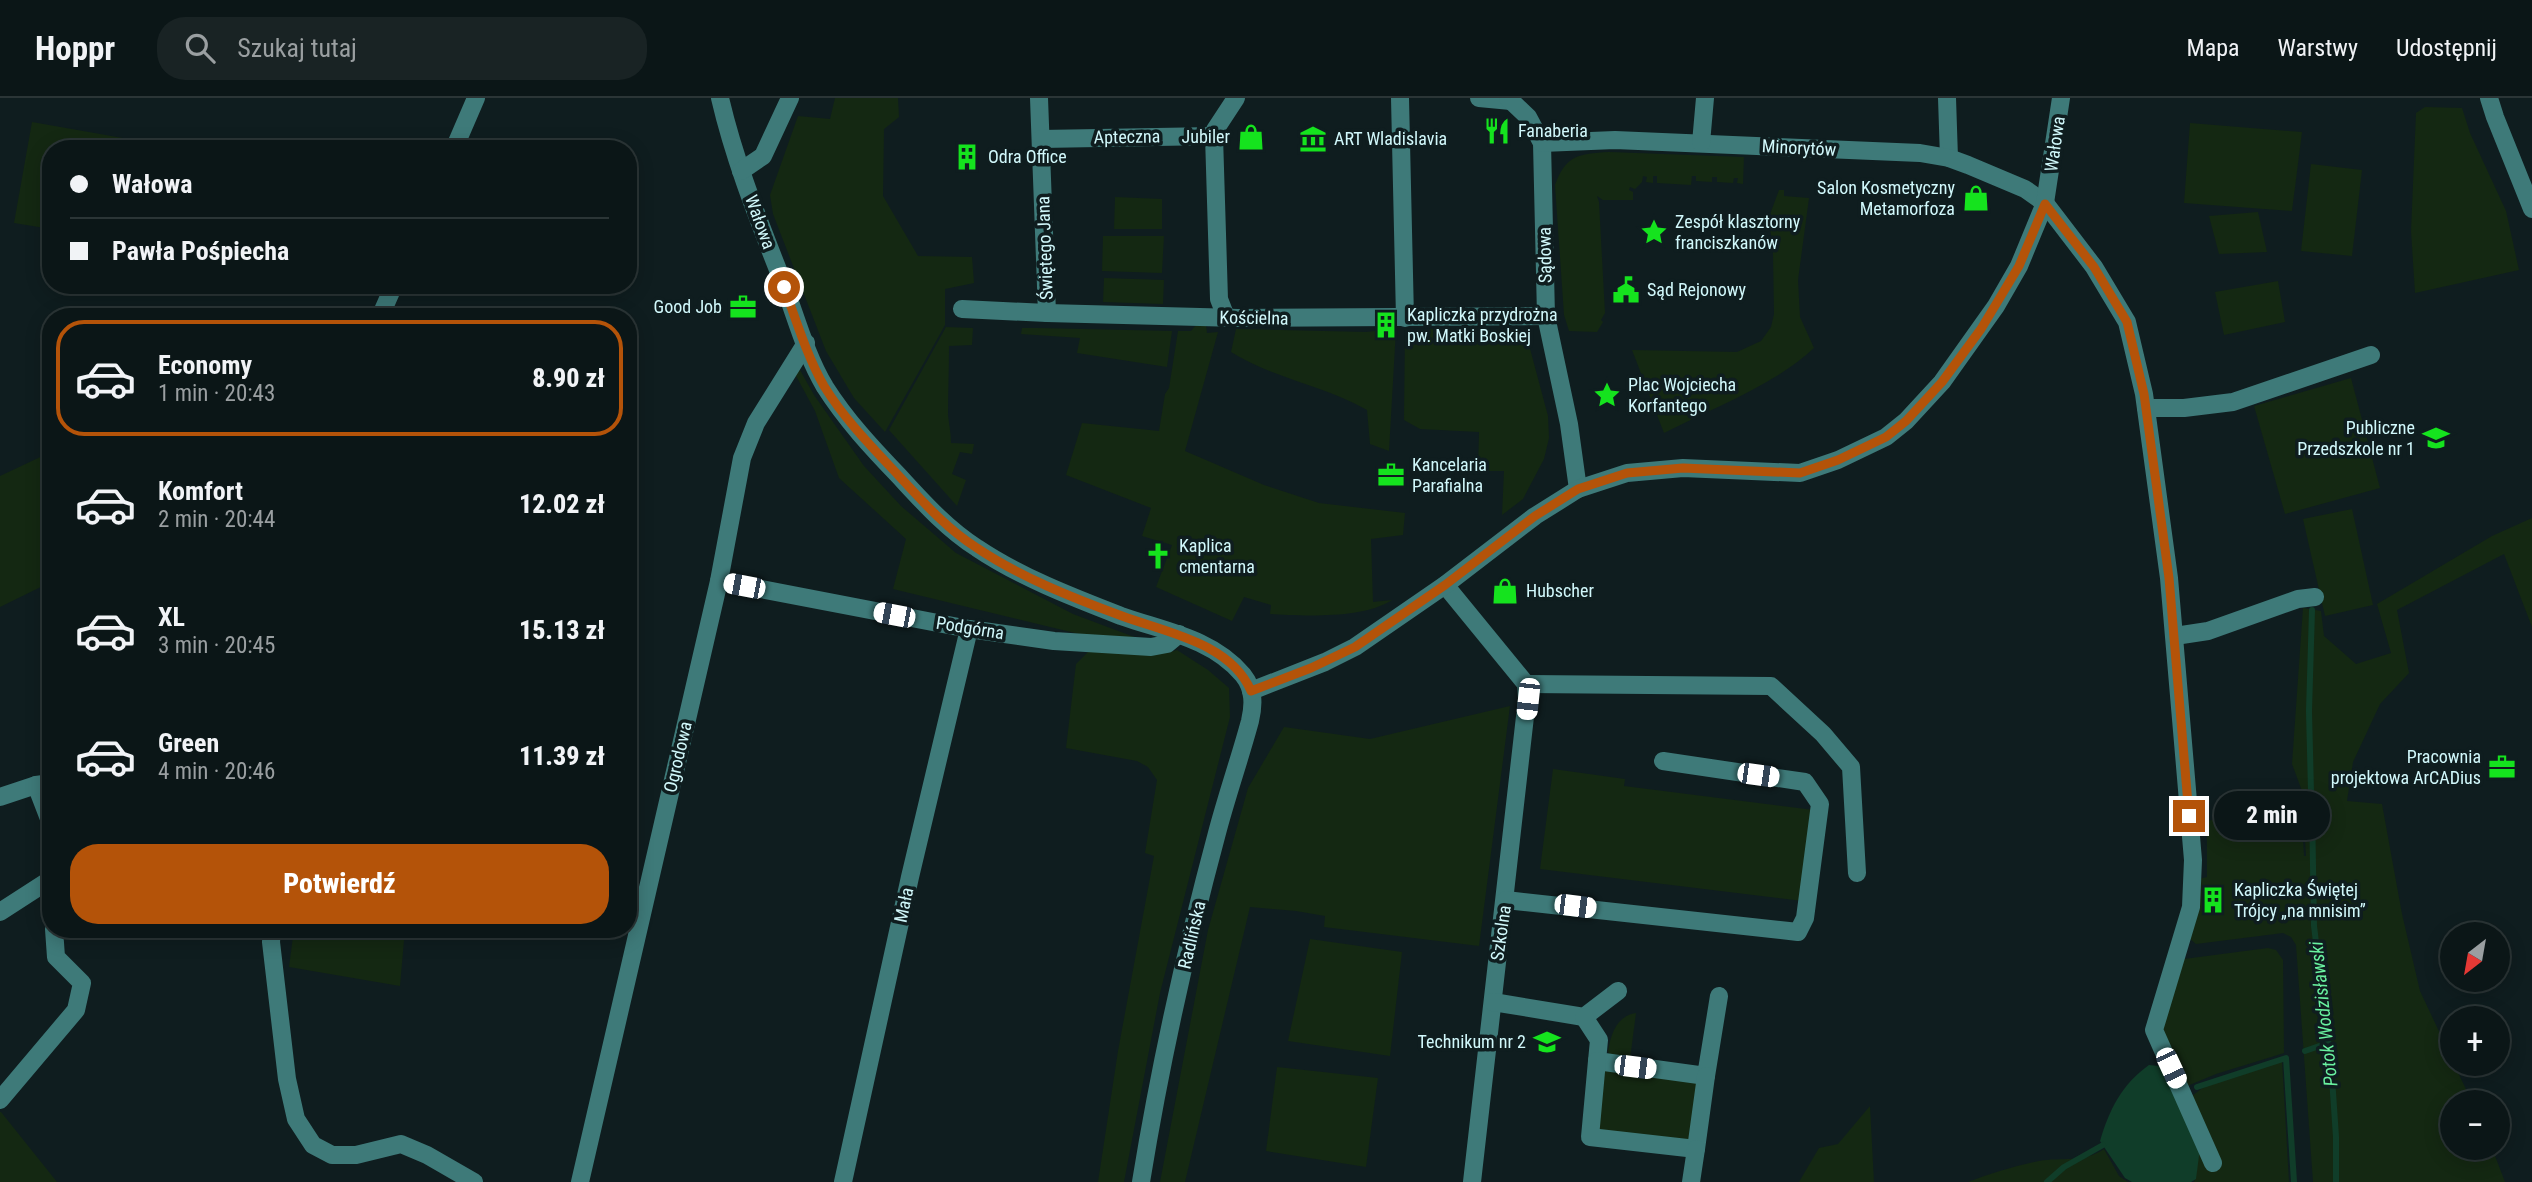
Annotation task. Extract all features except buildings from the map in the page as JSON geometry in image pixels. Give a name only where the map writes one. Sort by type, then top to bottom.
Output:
[{"type":"street","points":[[458,140],[476,98]]},
{"type":"street","name":"Wałowa","points":[[720,98],[741,172],[806,344],[824,384],[854,428],[947,525],[977,548],[1016,570],[1123,617],[1179,634],[1201,645],[1233,666],[1251,691],[1325,662],[1355,647],[1445,585],[1535,516],[1578,489],[1627,473],[1683,468],[1800,473],[1838,460],[1886,437],[1906,421],[1942,382],[1981,329],[2019,266],[2045,204],[2062,98]]},
{"type":"street","points":[[741,172],[763,156],[790,98]]},
{"type":"street","name":"Świętego Jana","points":[[1039,98],[1047,313]]},
{"type":"street","points":[[1226,317],[1219,299],[1214,136],[1236,98]]},
{"type":"street","points":[[1400,98],[1405,318]]},
{"type":"street","points":[[1479,98],[1509,100],[1528,117],[1542,143]]},
{"type":"street","points":[[1701,143],[1705,98]]},
{"type":"street","points":[[1947,98],[1949,158]]},
{"type":"street","points":[[2489,98],[2532,209]]},
{"type":"street","name":"Apteczna","points":[[1041,139],[1214,136]]},
{"type":"street","name":"Minorytów","points":[[1542,143],[1615,140],[1701,143],[1920,153],[1949,158],[2025,189],[2045,204],[2094,267],[2127,322],[2146,408],[2175,636],[2193,860],[2193,892],[2184,935],[2154,1030],[2213,1163]]},
{"type":"street","name":"Sądowa","points":[[1542,143],[1546,316],[1569,425],[1578,489]]},
{"type":"street","name":"Kościelna","points":[[961,309],[1226,317],[1546,316]]},
{"type":"street","name":"Ogrodowa","points":[[637,936],[719,581],[742,458],[756,423],[806,344]]},
{"type":"street","points":[[2146,408],[2184,408],[2233,402],[2371,355]]},
{"type":"street","name":"Podgórna","points":[[719,581],[969,629],[1054,641],[1151,647],[1167,644],[1179,634]]},
{"type":"street","points":[[1445,585],[1526,684],[1771,686],[1823,734],[1851,767],[1857,873]]},
{"type":"street","points":[[2175,636],[2208,631],[2298,599],[2315,597]]},
{"type":"street","name":"Mała","points":[[843,1182],[910,877],[969,629]]},
{"type":"street","name":"Szkolna","points":[[1472,1182],[1528,699],[1526,684]]},
{"type":"street","name":"Radlińska","points":[[1141,1182],[1158,1084],[1192,932],[1217,831],[1250,720],[1251,691]]},
{"type":"street","points":[[1506,900],[1798,932],[1805,918],[1820,804],[1805,782],[1662,761]]},
{"type":"street","points":[[0,797],[42,784]]},
{"type":"street","points":[[0,912],[42,886]]},
{"type":"street","points":[[0,1100],[76,1010],[82,984],[56,957],[55,938]]},
{"type":"street","points":[[271,938],[287,1079],[296,1119],[313,1145],[332,1155],[356,1155],[401,1144],[427,1155],[474,1182]]},
{"type":"street","name":"Ogrodowa","points":[[580,1182],[636,938]]},
{"type":"street","points":[[1493,1002],[1584,1017],[1618,991]]},
{"type":"street","points":[[1691,1182],[1719,996]]},
{"type":"street","points":[[1584,1017],[1599,1040],[1590,1137],[1696,1149]]},
{"type":"street","points":[[1597,1061],[1706,1076]]},
{"type":"shaded area","points":[[835,98],[898,98],[899,117],[884,129],[883,196],[918,256],[972,257],[974,283],[945,289],[945,325],[885,432],[854,398],[826,351],[773,214],[770,195],[798,116],[830,119]]},
{"type":"shaded area","points":[[2425,107],[2462,108],[2470,133],[2506,211],[2519,270],[2415,293],[2411,231],[2416,113]]},
{"type":"shaded area","points":[[32,122],[134,140],[42,140],[42,228],[14,223]]},
{"type":"shaded area","points":[[2190,123],[2302,132],[2292,211],[2184,203]]},
{"type":"shaded area","points":[[1609,152],[1744,157],[1743,184],[1737,183],[1738,178],[1734,178],[1733,183],[1717,182],[1717,177],[1712,177],[1712,182],[1696,181],[1696,176],[1692,176],[1691,185],[1657,183],[1657,176],[1653,176],[1653,183],[1646,182],[1647,177],[1643,176],[1642,182],[1635,189],[1630,187],[1633,200],[1603,200],[1597,196],[1605,313],[1597,332],[1569,331],[1564,315],[1555,185],[1564,167],[1574,158]]},
{"type":"shaded area","points":[[2311,164],[2362,170],[2352,256],[2301,251]]},
{"type":"shaded area","points":[[1779,190],[1784,190],[1784,196],[1809,198],[1798,280],[1800,317],[1814,348],[1762,385],[1664,433],[1632,350],[1737,352],[1761,341],[1771,327],[1774,314],[1769,217]]},
{"type":"shaded area","points":[[1115,197],[1162,199],[1162,229],[1114,229]]},
{"type":"shaded area","points":[[2258,212],[2267,252],[2219,254],[2209,216]]},
{"type":"shaded area","points":[[1103,236],[1164,236],[1162,273],[1102,271]]},
{"type":"shaded area","points":[[1104,278],[1164,280],[1163,304],[1103,302]]},
{"type":"shaded area","points":[[2278,281],[2285,322],[2224,335],[2215,292]]},
{"type":"shaded area","points":[[1196,325],[1206,325],[1207,333],[1218,332],[1185,451],[1264,485],[1319,503],[1405,513],[1403,535],[1371,539],[1373,602],[1392,600],[1380,606],[1349,613],[1299,615],[1270,614],[1271,605],[1244,597],[1232,621],[1156,587],[1172,545],[1142,536],[1151,508],[1066,475],[1082,423],[1159,431],[1178,331],[1191,331]]},
{"type":"shaded area","points":[[946,327],[973,328],[972,345],[949,346],[948,415],[951,443],[974,444],[972,454],[960,452],[952,474],[966,480],[957,506],[889,430]]},
{"type":"shaded area","points":[[1022,328],[1172,331],[1167,367],[1077,353],[1080,338],[1021,334]]},
{"type":"shaded area","points":[[1236,329],[1366,332],[1396,329],[1389,451],[1370,444],[1367,410],[1333,394],[1264,369],[1231,352]]},
{"type":"shaded area","points":[[1405,329],[1525,330],[1548,416],[1549,438],[1544,459],[1523,499],[1502,515],[1504,471],[1478,471],[1479,432],[1420,429],[1404,420]]},
{"type":"shaded area","points":[[800,370],[814,395],[864,466],[901,506],[956,553],[1073,614],[1145,641],[1100,639],[893,589],[906,539],[839,478],[815,411],[795,374]]},
{"type":"shaded area","points":[[2351,378],[2380,488],[2285,514],[2254,406]]},
{"type":"shaded area","points":[[42,456],[42,586],[0,607],[0,476]]},
{"type":"shaded area","points":[[2352,509],[2373,605],[2325,616],[2303,519]]},
{"type":"shaded area","points":[[2532,518],[2532,627],[2504,554],[2397,610],[2409,673],[2380,704],[2353,762],[2347,801],[2382,804],[2402,914],[2420,991],[2440,1034],[2440,1076],[2460,1076],[2466,1090],[2440,1090],[2440,1160],[2497,1160],[2505,1182],[2313,1182],[2296,945],[2291,937],[2283,933],[2196,944],[2189,938],[2199,879],[2207,877],[2207,821],[2301,803],[2306,856],[2302,791],[2292,764],[2303,608],[2321,611],[2324,636],[2356,664],[2391,653],[2377,604],[2492,536]]},
{"type":"shaded area","points":[[1177,650],[1208,670],[1229,688],[1230,717],[1160,993],[1124,1182],[1098,1182],[1118,1051],[1154,856],[1145,853],[1157,780],[1148,767],[1137,761],[1066,748],[1076,664],[1089,651],[1168,653]]},
{"type":"shaded area","points":[[1510,706],[1479,946],[1324,927],[1325,916],[1250,907],[1185,1182],[1160,1182],[1208,930],[1248,788],[1284,727],[1370,739]]},
{"type":"shaded area","points":[[1553,769],[1625,779],[1624,786],[1814,810],[1803,901],[1540,869]]},
{"type":"shaded area","points":[[293,938],[404,938],[400,986],[289,967]]},
{"type":"shaded area","points":[[1310,939],[1402,952],[1390,1056],[1288,1041]]},
{"type":"shaded area","points":[[2268,948],[2276,950],[2283,960],[2284,1053],[2187,1086],[2161,1025],[2184,959]]},
{"type":"shaded area","points":[[1636,1013],[1630,1059],[1610,1056],[1609,1044],[1616,1026],[1624,1018]]},
{"type":"shaded area","points":[[1597,1061],[1706,1076],[1696,1149],[1590,1137]]},
{"type":"shaded area","points":[[2282,1061],[2289,1182],[2194,1182],[2200,1148],[2192,1096],[2205,1086]]},
{"type":"shaded area","points":[[2149,1065],[2159,1066],[2178,1099],[2200,1148],[2196,1179],[2191,1182],[2132,1182],[2125,1178],[2100,1141],[2124,1089]]},
{"type":"shaded area","points":[[1277,1067],[1378,1078],[1366,1167],[1266,1151]]},
{"type":"shaded area","points":[[1870,1106],[1874,1182],[1799,1182],[1819,1148],[1838,1144]]},
{"type":"shaded area","points":[[1,1112],[57,1182],[0,1182]]},
{"type":"shaded area","points":[[2104,1149],[2119,1176],[2128,1182],[1968,1182],[2021,1165],[2080,1158]]},
{"type":"waterway","name":"Potok Wodzisławski","points":[[2311,792],[2309,711],[2312,610]]},
{"type":"waterway","name":"Potok Wodzisławski","points":[[2312,805],[2314,926],[2331,1063],[2336,1182]]},
{"type":"waterway","points":[[2305,1051],[2328,1043]]},
{"type":"waterway","points":[[2197,1087],[2286,1058],[2294,1182]]},
{"type":"waterway","points":[[2047,1182],[2064,1167],[2103,1145]]},
{"type":"place","name":"Fanaberia","points":[[1497,131]]},
{"type":"place","name":"Jubiler","points":[[1251,137]]},
{"type":"place","name":"ART Wladislavia","points":[[1313,139]]},
{"type":"place","name":"Odra Office","points":[[967,157]]},
{"type":"place","name":"Salon Kosmetyczny Metamorfoza","points":[[1976,198]]},
{"type":"place","name":"Zespół klasztorny franciszkanów","points":[[1654,232]]},
{"type":"place","name":"Sąd Rejonowy","points":[[1626,290]]},
{"type":"place","name":"Good Job","points":[[743,307]]},
{"type":"place","name":"Kapliczka przydrożna pw. Matki Boskiej","points":[[1386,325]]},
{"type":"place","name":"Plac Wojciecha Korfantego","points":[[1607,395]]},
{"type":"place","name":"Publiczne Przedszkole nr 1","points":[[2436,438]]},
{"type":"place","name":"Kancelaria Parafialna","points":[[1391,475]]},
{"type":"place","name":"Kaplica cmentarna","points":[[1158,556]]},
{"type":"place","name":"Hubscher","points":[[1505,591]]},
{"type":"place","name":"Pracownia projektowa ArCADius","points":[[2502,767]]},
{"type":"place","name":"Kapliczka Świętej Trójcy „na mnisim”","points":[[2213,900]]},
{"type":"place","name":"Technikum nr 2","points":[[1547,1042]]},
{"type":"route","points":[[784,287],[824,384],[854,428],[947,525],[977,548],[1065,593],[1123,617],[1194,640],[1233,666],[1248,683],[1251,691],[1311,668],[1355,647],[1445,585],[1535,516],[1578,489],[1627,473],[1683,468],[1800,473],[1838,460],[1886,437],[1906,421],[1942,382],[1981,329],[2019,266],[2045,204],[2094,267],[2127,322],[2144,394],[2169,578],[2189,816]]}]
